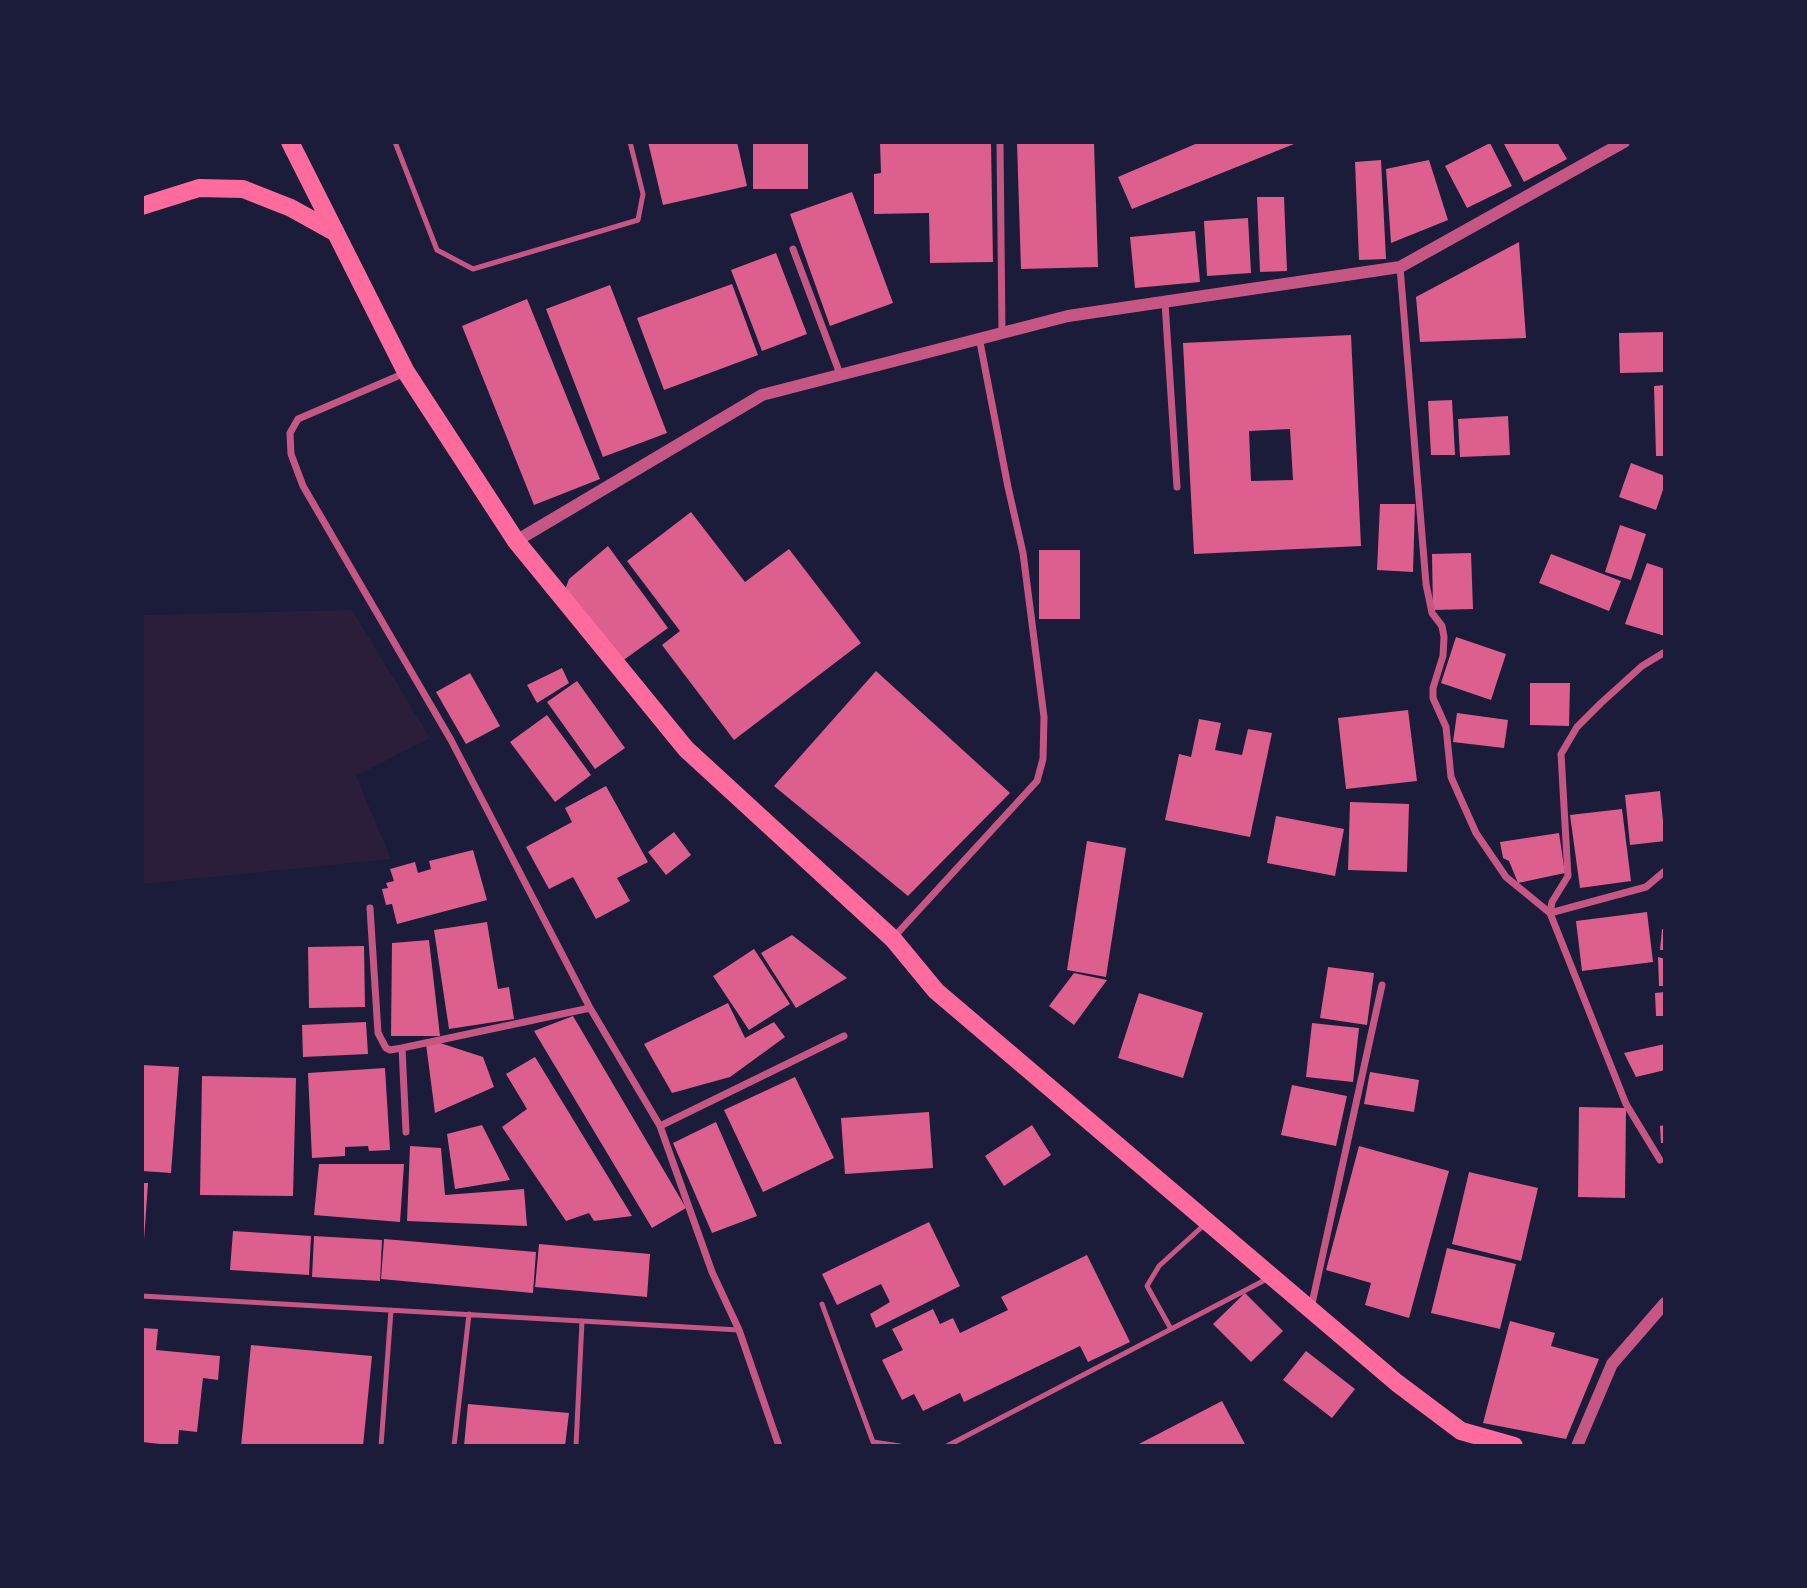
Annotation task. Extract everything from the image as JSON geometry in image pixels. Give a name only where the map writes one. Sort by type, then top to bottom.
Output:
[{"type":"main road","points":[[295,143],[336,233],[406,372],[516,541],[686,749],[893,939],[936,991],[1397,1382],[1461,1431],[1514,1446]]},
{"type":"main road","points":[[142,206],[199,188],[243,190],[291,208],[336,233]]},
{"type":"street","points":[[1000,142],[1002,331]]},
{"type":"street","points":[[516,541],[762,395],[1068,316],[1400,268],[1624,142]]},
{"type":"street","points":[[793,249],[840,374]]},
{"type":"street","points":[[1400,268],[1426,584],[1432,614],[1442,626],[1444,637],[1443,656],[1433,688],[1433,698],[1446,727],[1451,777],[1476,833],[1506,877],[1550,913],[1626,1104],[1660,1160]]},
{"type":"street","points":[[1165,303],[1177,487]]},
{"type":"street","points":[[893,939],[1037,781],[1043,759],[1044,717],[1023,552],[979,337]]},
{"type":"street","points":[[406,372],[298,419],[290,433],[291,454],[303,486],[451,740],[590,1008],[660,1126],[712,1272],[739,1330],[779,1446]]},
{"type":"street","points":[[1550,913],[1552,902],[1568,876],[1560,754],[1577,727],[1601,703],[1642,666],[1665,652]]},
{"type":"street","points":[[1550,913],[1646,887],[1665,871]]},
{"type":"street","points":[[370,908],[377,1033],[390,1050],[590,1008]]},
{"type":"street","points":[[1311,1308],[1382,985]]},
{"type":"street","points":[[660,1126],[845,1036]]},
{"type":"street","points":[[402,1048],[406,1132]]},
{"type":"street","points":[[1577,1446],[1612,1364],[1665,1303]]},
{"type":"lane","points":[[396,142],[437,250],[473,269],[638,220],[643,194],[630,142]]},
{"type":"lane","points":[[1171,1329],[1147,1286],[1159,1266],[1208,1221]]},
{"type":"lane","points":[[947,1446],[1273,1275]]},
{"type":"lane","points":[[142,1296],[739,1330]]},
{"type":"lane","points":[[822,1304],[873,1442],[900,1446]]},
{"type":"lane","points":[[381,1446],[391,1310]]},
{"type":"lane","points":[[454,1446],[469,1314]]},
{"type":"lane","points":[[576,1446],[582,1321]]},
{"type":"shaded area","points":[[352,610],[430,738],[356,776],[391,859],[142,884],[142,615]]},
{"type":"building","points":[[648,142],[737,142],[747,186],[663,205]]},
{"type":"building","points":[[753,142],[808,142],[808,189],[753,189]]},
{"type":"building","points":[[880,142],[991,142],[993,262],[930,263],[929,213],[874,214],[874,174],[881,173]]},
{"type":"building","points":[[1094,142],[1098,267],[1021,269],[1017,143]]},
{"type":"building","points":[[1200,142],[1299,142],[1132,209],[1118,177]]},
{"type":"building","points":[[1503,142],[1557,142],[1567,159],[1524,182]]},
{"type":"building","points":[[1490,143],[1512,186],[1467,208],[1445,166]]},
{"type":"building","points":[[1381,160],[1386,259],[1359,260],[1355,162]]},
{"type":"building","points":[[1429,160],[1448,220],[1391,243],[1386,169]]},
{"type":"building","points":[[852,192],[893,303],[830,326],[790,214]]},
{"type":"building","points":[[1257,197],[1284,197],[1287,271],[1260,272]]},
{"type":"building","points":[[1248,218],[1251,273],[1207,276],[1204,221]]},
{"type":"building","points":[[1195,231],[1200,282],[1135,288],[1130,237]]},
{"type":"building","points":[[1519,242],[1526,338],[1420,342],[1416,297]]},
{"type":"building","points":[[776,253],[807,334],[762,351],[731,270]]},
{"type":"building","points":[[732,284],[758,355],[664,390],[637,318]]},
{"type":"building","points":[[610,285],[667,433],[603,457],[546,309]]},
{"type":"building","points":[[527,299],[600,479],[534,505],[462,326]]},
{"type":"building","points":[[1665,332],[1665,372],[1620,373],[1619,333]]},
{"type":"building","points":[[1351,335],[1361,546],[1194,554],[1183,343]],"holes":[[[1290,429],[1293,480],[1251,481],[1249,431]]]},
{"type":"building","points":[[1665,385],[1665,456],[1656,456],[1654,386]]},
{"type":"building","points":[[1452,400],[1455,455],[1431,455],[1428,401]]},
{"type":"building","points":[[1508,416],[1510,455],[1460,457],[1458,419]]},
{"type":"building","points":[[1631,463],[1665,476],[1656,510],[1619,497]]},
{"type":"building","points":[[1380,504],[1415,504],[1413,572],[1377,570]]},
{"type":"building","points":[[691,512],[745,582],[789,549],[861,643],[734,740],[662,645],[680,631],[627,561]]},
{"type":"building","points":[[1620,525],[1646,534],[1631,580],[1605,572]]},
{"type":"building","points":[[608,546],[668,628],[618,664],[565,590],[569,579]]},
{"type":"building","points":[[1039,550],[1080,550],[1080,619],[1039,619]]},
{"type":"building","points":[[1471,553],[1473,609],[1433,610],[1432,554]]},
{"type":"building","points":[[1551,554],[1621,581],[1609,611],[1539,583]]},
{"type":"building","points":[[1647,563],[1665,569],[1665,636],[1625,624]]},
{"type":"building","points":[[1456,637],[1506,654],[1491,700],[1441,683]]},
{"type":"building","points":[[562,668],[569,683],[537,703],[527,685]]},
{"type":"building","points":[[876,671],[1010,793],[908,896],[774,786]]},
{"type":"building","points":[[470,673],[500,726],[466,744],[436,692]]},
{"type":"building","points":[[577,681],[625,748],[595,769],[547,702]]},
{"type":"building","points":[[1530,683],[1570,683],[1569,726],[1530,725]]},
{"type":"building","points":[[1408,710],[1417,781],[1346,789],[1338,718]]},
{"type":"building","points":[[1457,713],[1508,720],[1504,748],[1453,742]]},
{"type":"building","points":[[547,715],[591,775],[555,802],[510,742]]},
{"type":"building","points":[[1199,719],[1221,723],[1215,750],[1242,755],[1248,729],[1272,733],[1250,837],[1165,820],[1179,754],[1191,757]]},
{"type":"building","points":[[606,786],[648,862],[617,878],[630,901],[596,919],[573,877],[549,889],[526,847],[572,822],[565,808]]},
{"type":"building","points":[[1660,791],[1665,841],[1630,845],[1625,795]]},
{"type":"building","points":[[1350,802],[1409,804],[1407,872],[1348,870]]},
{"type":"building","points":[[1622,809],[1631,881],[1580,888],[1570,815]]},
{"type":"building","points":[[1276,816],[1344,829],[1335,876],[1267,863]]},
{"type":"building","points":[[674,832],[691,855],[666,875],[648,852]]},
{"type":"building","points":[[1559,833],[1565,873],[1518,883],[1509,861],[1503,858],[1500,842]]},
{"type":"building","points":[[1087,841],[1126,848],[1106,977],[1067,970]]},
{"type":"building","points":[[473,850],[487,900],[397,924],[392,904],[386,905],[382,889],[388,888],[386,883],[394,881],[390,869],[415,862],[418,873],[431,869],[429,861]]},
{"type":"building","points":[[1647,912],[1653,962],[1582,971],[1576,921]]},
{"type":"building","points":[[487,922],[498,989],[509,987],[514,1019],[449,1029],[434,930]]},
{"type":"building","points":[[1662,929],[1665,929],[1665,950],[1660,950]]},
{"type":"building","points":[[792,935],[847,978],[796,1008],[761,953]]},
{"type":"building","points":[[429,940],[440,1036],[391,1036],[392,943]]},
{"type":"building","points":[[364,946],[365,1007],[309,1008],[308,947]]},
{"type":"building","points":[[754,949],[790,1004],[749,1030],[713,976]]},
{"type":"building","points":[[1658,957],[1665,959],[1665,986],[1659,986]]},
{"type":"building","points":[[1328,967],[1374,973],[1367,1025],[1320,1018]]},
{"type":"building","points":[[1074,973],[1107,980],[1074,1025],[1049,1006]]},
{"type":"building","points":[[1665,992],[1665,1016],[1656,1016],[1655,993]]},
{"type":"building","points":[[1139,993],[1203,1013],[1183,1078],[1118,1058]]},
{"type":"building","points":[[728,1003],[745,1038],[774,1022],[785,1037],[730,1077],[672,1093],[644,1044]]},
{"type":"building","points":[[573,1016],[686,1208],[652,1228],[534,1031]]},
{"type":"building","points":[[366,1022],[368,1054],[303,1057],[302,1025]]},
{"type":"building","points":[[1312,1023],[1359,1028],[1353,1082],[1306,1077]]},
{"type":"building","points":[[440,1043],[483,1057],[494,1087],[435,1113],[426,1044]]},
{"type":"building","points":[[1665,1044],[1665,1070],[1636,1077],[1624,1053]]},
{"type":"building","points":[[535,1057],[632,1216],[594,1221],[589,1213],[566,1221],[502,1127],[527,1109],[506,1074]]},
{"type":"building","points":[[142,1065],[179,1067],[171,1173],[142,1171]]},
{"type":"building","points":[[385,1068],[390,1150],[369,1151],[368,1146],[345,1147],[345,1156],[312,1158],[308,1073]]},
{"type":"building","points":[[1370,1072],[1419,1080],[1414,1112],[1364,1104]]},
{"type":"building","points":[[202,1076],[296,1078],[293,1196],[200,1195]]},
{"type":"building","points":[[795,1077],[834,1158],[763,1192],[724,1110]]},
{"type":"building","points":[[1292,1085],[1347,1096],[1336,1146],[1281,1135]]},
{"type":"building","points":[[1579,1107],[1626,1108],[1625,1198],[1578,1197]]},
{"type":"building","points":[[929,1112],[933,1168],[845,1174],[841,1118]]},
{"type":"building","points":[[716,1122],[757,1216],[712,1233],[673,1143]]},
{"type":"building","points":[[482,1125],[510,1180],[455,1189],[447,1134]]},
{"type":"building","points":[[1032,1125],[1051,1155],[1004,1186],[985,1156]]},
{"type":"building","points":[[1665,1125],[1665,1143],[1661,1143],[1660,1126]]},
{"type":"building","points":[[410,1146],[441,1148],[445,1195],[524,1189],[527,1226],[407,1221]]},
{"type":"building","points":[[1359,1146],[1449,1171],[1409,1318],[1365,1305],[1371,1283],[1326,1270]]},
{"type":"building","points":[[319,1164],[404,1164],[400,1222],[314,1215]]},
{"type":"building","points":[[1469,1172],[1538,1188],[1521,1261],[1452,1244]]},
{"type":"building","points":[[142,1183],[148,1183],[144,1240],[142,1240]]},
{"type":"building","points":[[929,1222],[960,1286],[876,1328],[870,1314],[890,1302],[881,1284],[837,1305],[822,1274]]},
{"type":"building","points":[[233,1231],[311,1236],[309,1275],[230,1270]]},
{"type":"building","points":[[314,1236],[382,1240],[380,1281],[312,1277]]},
{"type":"building","points":[[384,1239],[536,1252],[533,1293],[381,1279]]},
{"type":"building","points":[[539,1244],[650,1254],[647,1297],[535,1287]]},
{"type":"building","points":[[1447,1248],[1516,1264],[1500,1329],[1431,1313]]},
{"type":"building","points":[[1087,1255],[1130,1342],[1088,1362],[1080,1346],[964,1402],[960,1393],[923,1411],[914,1394],[902,1400],[882,1360],[903,1350],[892,1329],[933,1309],[940,1324],[953,1318],[960,1333],[1008,1310],[1001,1297]]},
{"type":"building","points":[[1245,1293],[1283,1331],[1251,1362],[1213,1324]]},
{"type":"building","points":[[1510,1321],[1555,1333],[1551,1346],[1599,1359],[1566,1439],[1483,1423]]},
{"type":"building","points":[[142,1328],[158,1329],[156,1350],[220,1356],[218,1380],[203,1378],[197,1432],[179,1430],[178,1446],[142,1442]]},
{"type":"building","points":[[251,1345],[372,1356],[363,1446],[241,1446]]},
{"type":"building","points":[[1306,1351],[1355,1389],[1332,1418],[1283,1380]]},
{"type":"building","points":[[1222,1401],[1246,1446],[1135,1446]]},
{"type":"building","points":[[468,1404],[569,1413],[565,1446],[464,1446]]}]
